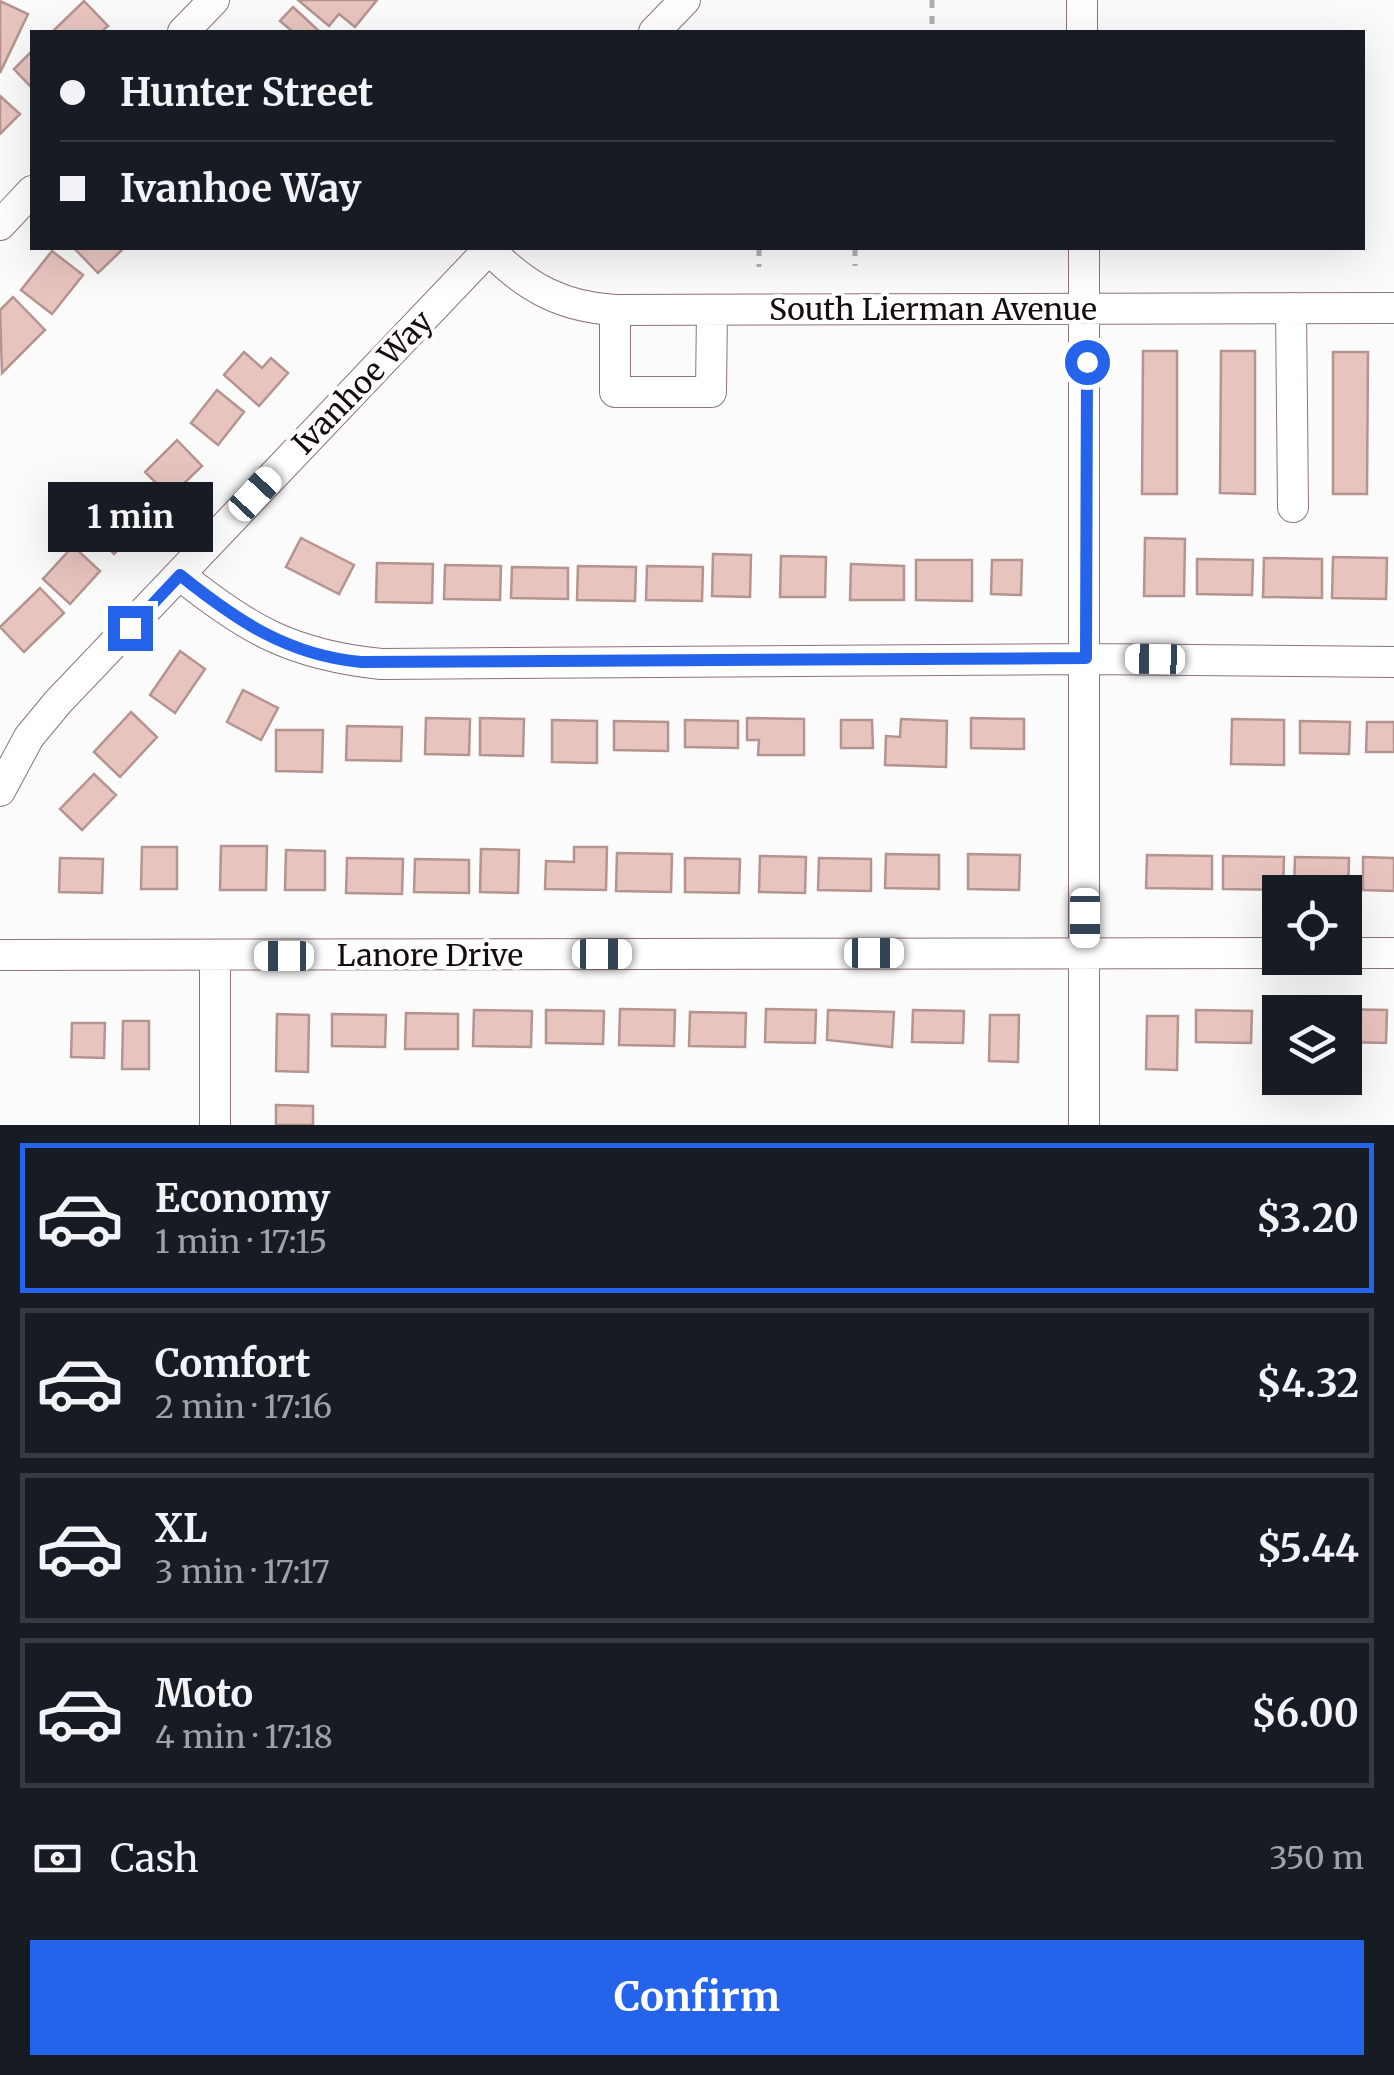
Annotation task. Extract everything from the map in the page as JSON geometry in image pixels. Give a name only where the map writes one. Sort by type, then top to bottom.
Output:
[{"type":"street","points":[[182,20],[214,0]]},
{"type":"street","points":[[656,30],[685,0]]},
{"type":"street","points":[[1082,0],[1082,30]]},
{"type":"street","points":[[0,225],[30,193]]},
{"type":"street","name":"Ivanhoe Way","points":[[0,790],[38,726],[489,250]]},
{"type":"street","name":"South Lierman Avenue","points":[[491,250],[538,292],[560,302],[615,310],[1394,308]]},
{"type":"street","points":[[1084,250],[1084,1125]]},
{"type":"street","points":[[1291,308],[1292,507]]},
{"type":"street","points":[[615,310],[615,392],[712,392],[712,310]]},
{"type":"street","points":[[180,575],[265,636],[340,660],[441,664],[1086,658],[1394,662]]},
{"type":"street","name":"Lanore Drive","points":[[0,955],[1262,954]]},
{"type":"street","points":[[1362,954],[1394,954]]},
{"type":"street","points":[[215,956],[215,1125]]},
{"type":"path","points":[[932,0],[932,30]]},
{"type":"path","points":[[759,250],[759,267]]},
{"type":"path","points":[[855,250],[855,266]]},
{"type":"building","points":[[298,0],[377,0],[355,27],[339,14],[329,26]]},
{"type":"building","points":[[0,1],[28,14],[0,73]]},
{"type":"building","points":[[84,1],[108,26],[103,30],[54,30]]},
{"type":"building","points":[[293,7],[318,30],[291,30],[280,21]]},
{"type":"building","points":[[30,53],[30,86],[14,69]]},
{"type":"building","points":[[0,96],[20,114],[0,134]]},
{"type":"building","points":[[76,250],[122,250],[98,273]]},
{"type":"building","points":[[52,251],[83,275],[52,314],[21,290]]},
{"type":"building","points":[[13,297],[45,330],[2,373],[0,310]]},
{"type":"building","points":[[1143,351],[1177,351],[1177,494],[1142,494]]},
{"type":"building","points":[[1221,351],[1255,351],[1255,494],[1220,493]]},
{"type":"building","points":[[244,352],[262,368],[271,358],[288,373],[259,406],[224,375]]},
{"type":"building","points":[[1333,352],[1368,352],[1367,494],[1333,494]]},
{"type":"building","points":[[217,390],[244,412],[218,445],[191,423]]},
{"type":"building","points":[[177,440],[202,466],[170,497],[145,472]]},
{"type":"building","points":[[132,492],[155,515],[114,554],[92,531]]},
{"type":"building","points":[[301,538],[354,565],[339,594],[286,567]]},
{"type":"building","points":[[1145,538],[1185,539],[1184,596],[1144,596]]},
{"type":"building","points":[[73,546],[100,571],[70,604],[43,579]]},
{"type":"building","points":[[713,554],[751,555],[750,597],[712,596]]},
{"type":"building","points":[[781,556],[826,557],[825,597],[780,597]]},
{"type":"building","points":[[1333,557],[1387,558],[1386,599],[1332,598]]},
{"type":"building","points":[[1264,558],[1322,559],[1322,598],[1263,597]]},
{"type":"building","points":[[1197,559],[1253,560],[1252,595],[1197,594]]},
{"type":"building","points":[[916,560],[972,560],[972,601],[916,600]]},
{"type":"building","points":[[992,560],[1022,560],[1021,595],[991,594]]},
{"type":"building","points":[[377,563],[433,564],[432,603],[376,602]]},
{"type":"building","points":[[851,564],[904,566],[904,600],[850,600]]},
{"type":"building","points":[[445,565],[501,566],[500,600],[444,599]]},
{"type":"building","points":[[578,566],[636,567],[635,601],[577,600]]},
{"type":"building","points":[[647,566],[703,567],[702,601],[646,600]]},
{"type":"building","points":[[512,567],[568,568],[568,599],[511,598]]},
{"type":"building","points":[[40,588],[64,613],[24,652],[0,627]]},
{"type":"building","points":[[180,651],[205,669],[175,713],[150,695]]},
{"type":"building","points":[[243,690],[278,708],[261,740],[227,722]]},
{"type":"building","points":[[131,712],[157,737],[120,777],[94,752]]},
{"type":"building","points":[[426,718],[470,719],[469,755],[425,754]]},
{"type":"building","points":[[480,718],[524,719],[523,756],[480,755]]},
{"type":"building","points":[[747,718],[804,719],[804,755],[758,755],[759,740],[747,740]]},
{"type":"building","points":[[971,718],[1024,719],[1024,749],[971,748]]},
{"type":"building","points":[[901,719],[947,721],[946,767],[885,765],[886,736],[900,737]]},
{"type":"building","points":[[1232,719],[1284,720],[1284,765],[1231,764]]},
{"type":"building","points":[[552,720],[597,721],[597,763],[552,762]]},
{"type":"building","points":[[685,720],[738,721],[738,748],[685,747]]},
{"type":"building","points":[[841,720],[872,720],[873,748],[841,748]]},
{"type":"building","points":[[614,721],[668,722],[668,751],[614,750]]},
{"type":"building","points":[[1300,721],[1350,722],[1349,754],[1300,753]]},
{"type":"building","points":[[1367,722],[1394,722],[1394,752],[1366,752]]},
{"type":"building","points":[[347,726],[402,727],[401,761],[346,760]]},
{"type":"building","points":[[276,730],[323,730],[322,772],[276,771]]},
{"type":"building","points":[[94,774],[116,795],[82,830],[60,809]]},
{"type":"building","points":[[221,846],[267,846],[266,890],[220,890]]},
{"type":"building","points":[[142,847],[177,847],[177,889],[141,889]]},
{"type":"building","points":[[574,847],[607,847],[606,890],[545,889],[546,861],[574,862]]},
{"type":"building","points":[[481,849],[519,850],[518,893],[480,892]]},
{"type":"building","points":[[286,850],[325,851],[325,890],[285,890]]},
{"type":"building","points":[[617,853],[672,854],[671,892],[616,891]]},
{"type":"building","points":[[886,854],[939,855],[939,889],[885,888]]},
{"type":"building","points":[[968,854],[1020,855],[1019,890],[968,889]]},
{"type":"building","points":[[1147,855],[1212,856],[1212,889],[1146,888]]},
{"type":"building","points":[[760,856],[806,857],[805,893],[759,892]]},
{"type":"building","points":[[1223,856],[1284,857],[1283,875],[1262,875],[1262,890],[1223,889]]},
{"type":"building","points":[[1295,857],[1349,858],[1348,875],[1294,875]]},
{"type":"building","points":[[1363,857],[1394,858],[1394,891],[1363,890]]},
{"type":"building","points":[[60,858],[103,859],[102,893],[59,892]]},
{"type":"building","points":[[347,858],[403,859],[402,894],[346,893]]},
{"type":"building","points":[[685,858],[740,859],[739,893],[685,892]]},
{"type":"building","points":[[819,858],[871,859],[871,891],[818,890]]},
{"type":"building","points":[[415,859],[469,860],[469,893],[414,892]]},
{"type":"building","points":[[620,1009],[675,1010],[674,1046],[619,1045]]},
{"type":"building","points":[[766,1009],[816,1010],[815,1043],[765,1042]]},
{"type":"building","points":[[474,1010],[532,1011],[531,1047],[473,1046]]},
{"type":"building","points":[[546,1010],[604,1011],[603,1044],[546,1043]]},
{"type":"building","points":[[828,1010],[894,1012],[892,1047],[827,1040]]},
{"type":"building","points":[[913,1010],[964,1011],[963,1043],[912,1042]]},
{"type":"building","points":[[1196,1010],[1252,1011],[1251,1043],[1196,1042]]},
{"type":"building","points":[[1362,1010],[1387,1010],[1386,1043],[1362,1042]]},
{"type":"building","points":[[690,1012],[746,1013],[745,1047],[689,1046]]},
{"type":"building","points":[[406,1013],[458,1014],[458,1049],[405,1049]]},
{"type":"building","points":[[277,1014],[309,1015],[308,1072],[276,1071]]},
{"type":"building","points":[[332,1014],[386,1015],[385,1047],[332,1046]]},
{"type":"building","points":[[990,1015],[1019,1015],[1018,1062],[989,1061]]},
{"type":"building","points":[[1147,1016],[1178,1016],[1177,1070],[1146,1069]]},
{"type":"building","points":[[123,1021],[149,1021],[149,1069],[122,1069]]},
{"type":"building","points":[[72,1023],[105,1023],[104,1058],[71,1057]]},
{"type":"building","points":[[276,1105],[313,1106],[313,1125],[276,1125]]},
{"type":"route","points":[[130,628],[180,575],[230,616],[265,636],[302,652],[382,664],[1086,658],[1087,362]]}]
